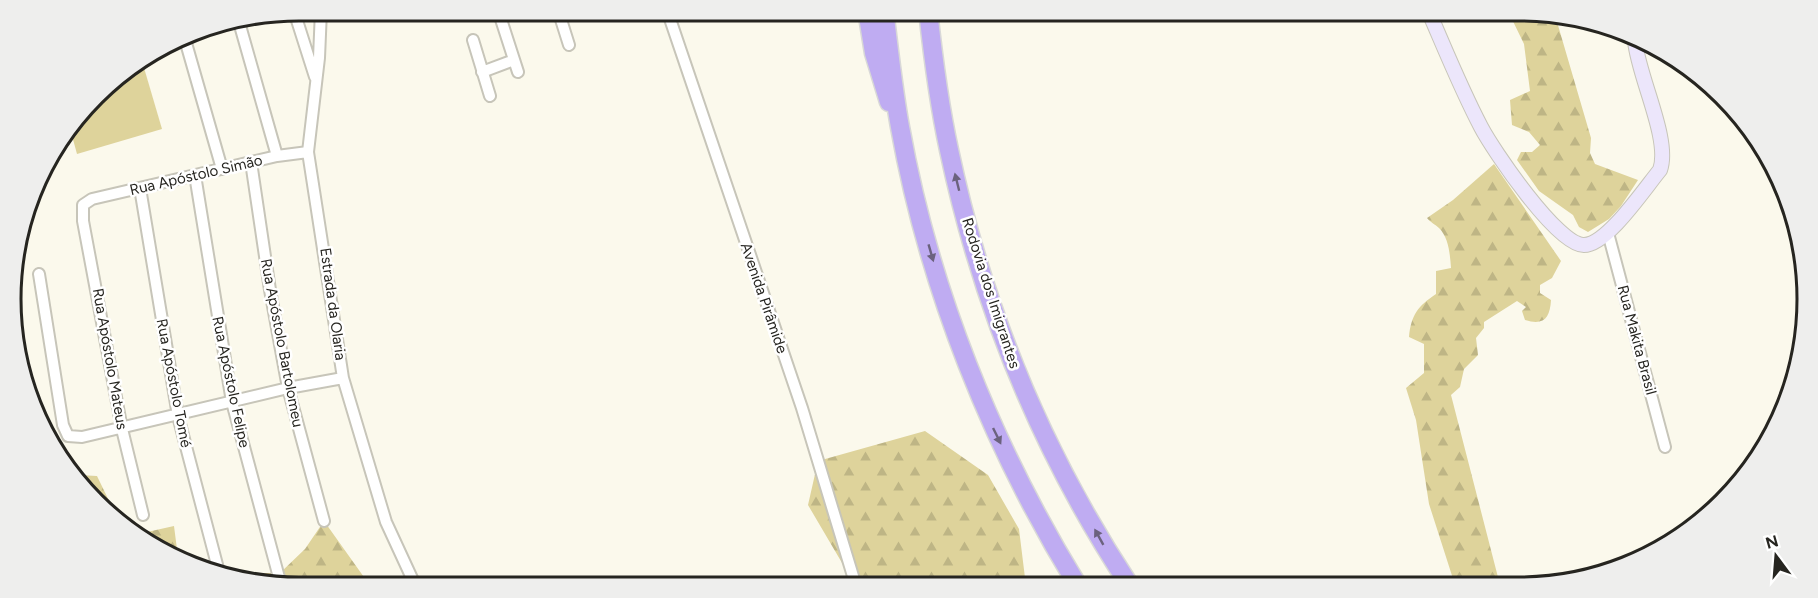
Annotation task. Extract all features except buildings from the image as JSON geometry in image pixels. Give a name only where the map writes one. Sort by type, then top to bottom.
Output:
[{"type":"highway","points":[[869,21],[880,76],[900,128]]},
{"type":"highway","points":[[885,21],[900,128],[919,212],[943,298],[988,416],[1024,493],[1073,577]]},
{"type":"highway","name":"Rodovia dos Imigrantes","points":[[929,21],[939,98],[949,150],[1002,337],[1032,409],[1054,454],[1105,547],[1124,577]]},
{"type":"street","points":[[297,21],[316,80]]},
{"type":"street","name":"Estrada da Olaria","points":[[320,21],[308,152],[344,378],[386,522],[411,577]]},
{"type":"street","points":[[502,21],[518,72]]},
{"type":"street","points":[[561,21],[569,45]]},
{"type":"street","name":"Avenida Pirâmide","points":[[671,21],[802,408],[853,577]]},
{"type":"street","points":[[1433,21],[1481,128],[1524,190],[1562,233],[1583,245],[1598,241],[1608,232],[1662,165],[1663,157],[1658,128],[1636,57],[1635,47]]},
{"type":"street","points":[[240,27],[277,156]]},
{"type":"street","points":[[473,40],[490,96]]},
{"type":"street","points":[[187,45],[222,169]]},
{"type":"street","points":[[482,72],[514,60]]},
{"type":"street","name":"Rua Apóstolo Simão","points":[[85,202],[277,156],[308,152]]},
{"type":"street","name":"Rua Apóstolo Bartolomeu","points":[[251,162],[270,290],[288,388],[324,521]]},
{"type":"street","name":"Rua Apóstolo Felipe","points":[[195,175],[232,402],[279,576]]},
{"type":"street","name":"Rua Apóstolo Tomé","points":[[140,188],[178,416],[217,564]]},
{"type":"street","name":"Rua Apóstolo Mateus","points":[[85,202],[83,221],[122,429],[143,515]]},
{"type":"street","name":"Rua Makita Brasil","points":[[1608,232],[1665,447]]},
{"type":"street","points":[[39,274],[63,425],[68,436],[77,438],[122,429],[288,388],[344,378]]},
{"type":"green space","points":[[1513,21],[1557,23],[1591,138],[1590,153],[1595,164],[1638,180],[1621,206],[1609,219],[1588,232],[1579,227],[1573,215],[1539,191],[1517,160],[1521,152],[1532,152],[1540,145],[1529,132],[1512,125],[1510,100],[1530,91],[1524,44]]},
{"type":"green space","points":[[144,69],[162,129],[77,154],[73,138],[78,130],[102,102]]},
{"type":"green space","points":[[1494,164],[1561,261],[1552,278],[1540,285],[1540,293],[1551,300],[1545,319],[1537,322],[1525,320],[1522,311],[1526,307],[1517,301],[1484,322],[1484,328],[1476,338],[1478,355],[1464,369],[1460,387],[1451,395],[1498,577],[1452,577],[1429,504],[1416,420],[1406,388],[1424,373],[1424,344],[1409,337],[1416,312],[1436,294],[1436,271],[1451,268],[1445,237],[1439,228],[1427,218],[1453,200]]},
{"type":"green space","points":[[925,431],[988,475],[1019,529],[1025,577],[850,577],[808,505],[818,461]]},
{"type":"green space","points":[[84,475],[97,476],[110,503]]},
{"type":"green space","points":[[324,521],[364,577],[299,577],[251,573],[280,573],[305,549]]},
{"type":"green space","points":[[174,526],[177,548],[148,532]]}]
